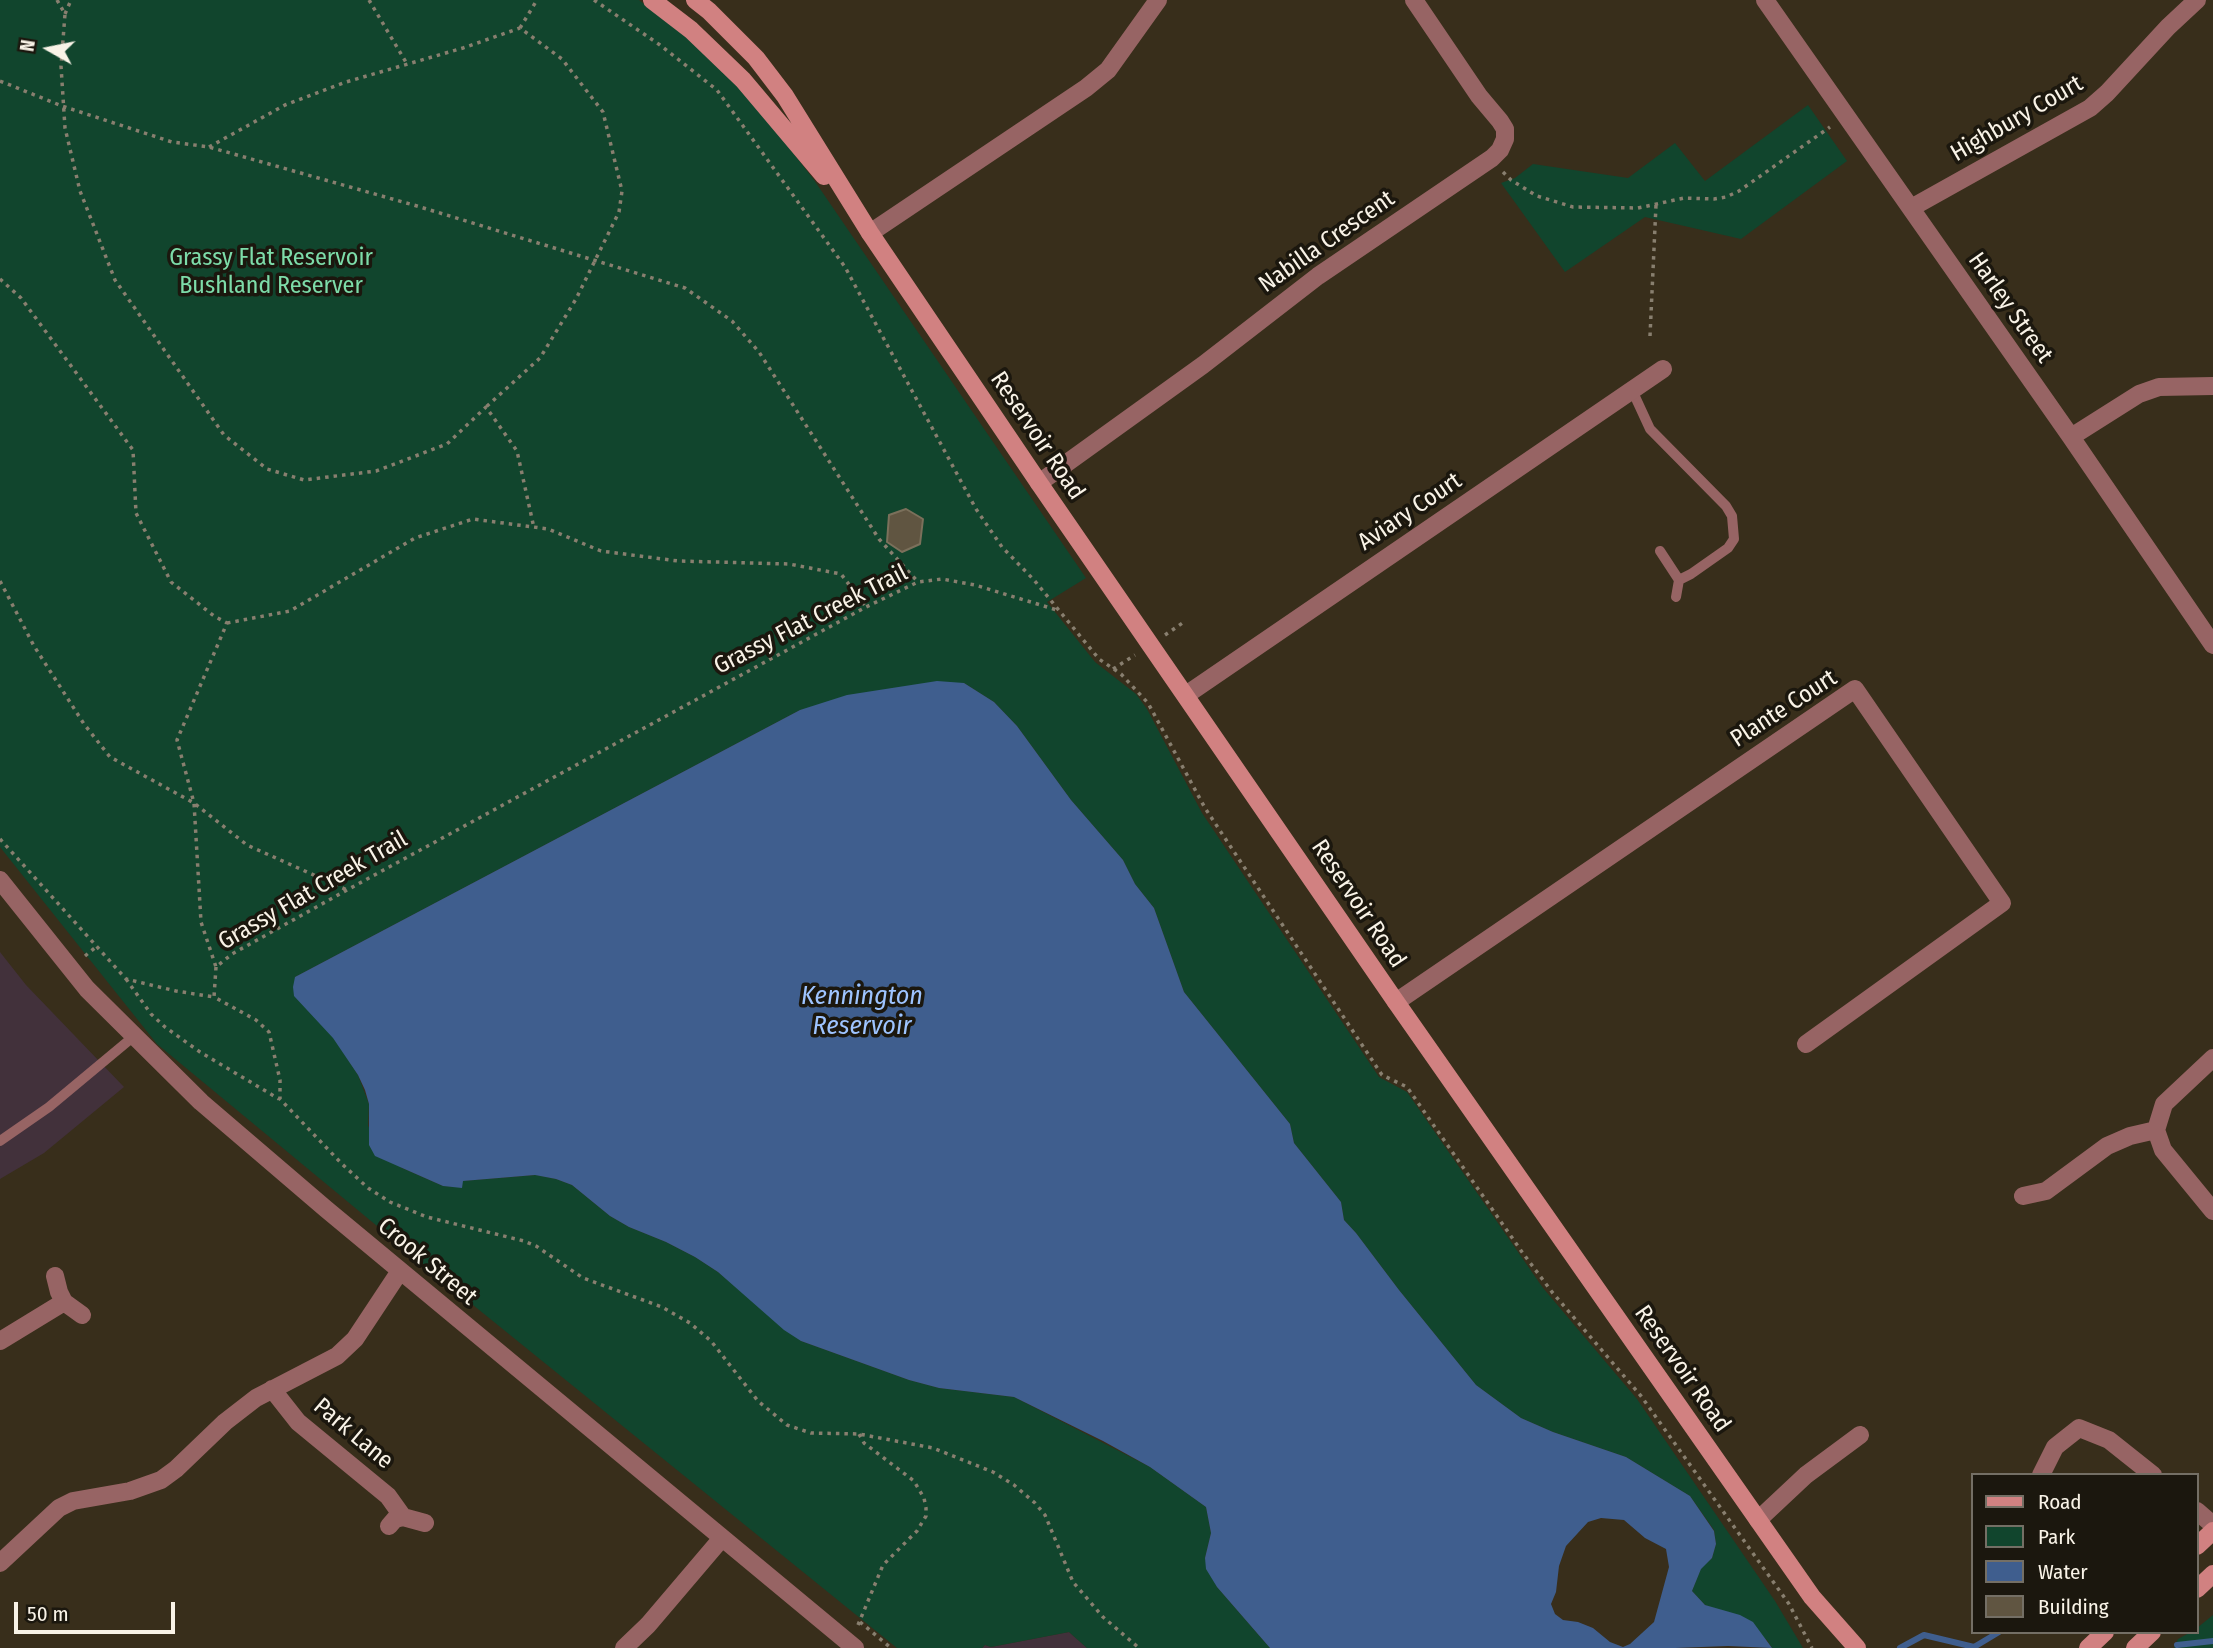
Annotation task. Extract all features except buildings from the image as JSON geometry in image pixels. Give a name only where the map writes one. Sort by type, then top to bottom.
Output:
[{"type":"main road","name":"Reservoir Road","points":[[654,0],[691,30],[743,80],[870,233]]},
{"type":"main road","name":"Reservoir Road","points":[[695,0],[756,58],[785,96],[870,233],[1039,483],[1396,1002],[1812,1597],[1840,1648]]},
{"type":"main road","points":[[2199,1543],[2213,1531]]},
{"type":"main road","points":[[2199,1587],[2213,1574]]},
{"type":"main road","name":"Reservoir Road","points":[[1812,1597],[1857,1648]]},
{"type":"main road","points":[[2088,1648],[2103,1634]]},
{"type":"main road","points":[[2135,1648],[2150,1634]]},
{"type":"street","points":[[870,233],[1086,88],[1108,70],[1158,0]]},
{"type":"street","points":[[1414,0],[1505,129],[1505,139],[1493,158]]},
{"type":"street","name":"Harley Street","points":[[1765,0],[2213,645]]},
{"type":"street","name":"Highbury Court","points":[[1911,208],[2090,108],[2197,0]]},
{"type":"street","name":"Nabilla Crescent","points":[[1039,483],[1203,365],[1318,276],[1493,158]]},
{"type":"street","name":"Aviary Court","points":[[1186,695],[1663,369]]},
{"type":"street","points":[[2071,437],[2139,394],[2159,387],[2213,386]]},
{"type":"street","name":"Plante Court","points":[[1396,1002],[1854,689],[2001,903],[1806,1044]]},
{"type":"street","name":"Crook Street","points":[[0,880],[87,989],[201,1102],[400,1271],[851,1645]]},
{"type":"street","points":[[2213,1058],[2164,1104],[2156,1130],[2163,1150],[2213,1211]]},
{"type":"street","points":[[2023,1196],[2046,1191],[2107,1146],[2130,1136],[2156,1130]]},
{"type":"street","points":[[0,1563],[59,1508],[73,1501],[130,1491],[160,1480],[176,1469],[225,1422],[272,1389],[337,1356],[347,1348],[400,1271]]},
{"type":"street","points":[[55,1276],[64,1303],[82,1315]]},
{"type":"street","points":[[0,1341],[64,1303]]},
{"type":"street","name":"Park Lane","points":[[272,1389],[298,1422],[388,1496],[396,1521],[425,1523]]},
{"type":"street","points":[[2042,1473],[2055,1447],[2079,1428],[2109,1440],[2150,1473]]},
{"type":"street","points":[[1758,1520],[1806,1475],[1860,1436]]},
{"type":"street","points":[[2199,1513],[2213,1525]]},
{"type":"street","points":[[624,1648],[648,1625],[722,1538]]},
{"type":"lane","points":[[1632,390],[1650,429],[1726,506],[1732,516],[1734,539],[1728,548],[1679,580]]},
{"type":"lane","points":[[1660,551],[1679,580],[1676,597]]},
{"type":"lane","points":[[0,1141],[49,1107],[133,1037]]},
{"type":"path","points":[[57,0],[65,14]]},
{"type":"path","points":[[71,0],[65,14],[61,66],[65,128],[80,191],[116,281],[224,435],[267,469],[304,480],[376,471],[447,444],[540,358],[576,299],[619,212],[622,191],[603,112],[562,59],[520,28]]},
{"type":"path","points":[[369,0],[407,64]]},
{"type":"path","points":[[209,147],[285,105],[346,82],[463,48],[520,28],[537,0]]},
{"type":"path","points":[[594,0],[717,90],[845,267],[976,509],[1002,547],[1099,659],[1121,674],[1149,703],[1205,808],[1382,1075],[1407,1087],[1552,1292],[1641,1396],[1789,1604],[1812,1648]]},
{"type":"path","points":[[0,81],[64,107],[172,142],[209,147],[417,206],[685,288],[732,321],[759,352],[880,540],[918,582]]},
{"type":"path","points":[[1493,158],[1506,175],[1522,188],[1537,196],[1573,207],[1638,208],[1684,198],[1714,199],[1733,194],[1846,116]]},
{"type":"path","points":[[1650,336],[1656,205]]},
{"type":"path","points":[[0,279],[21,298],[133,450],[136,513],[171,582],[227,623],[290,611],[415,538],[473,519],[548,529],[601,551],[678,561],[789,564],[841,574],[866,607]]},
{"type":"path","points":[[486,407],[517,451],[534,528]]},
{"type":"path","name":"Grassy Flat Creek Trail","points":[[227,623],[177,740],[194,803],[201,922],[216,967],[232,954],[347,890],[866,607],[918,582],[942,579],[975,585],[1059,611]]},
{"type":"path","points":[[0,581],[34,646],[84,724],[110,757],[194,803],[247,845],[347,890]]},
{"type":"path","points":[[0,839],[126,979],[151,1014],[200,1052],[280,1100],[369,1188],[390,1202],[426,1217],[524,1241],[536,1246],[583,1278],[662,1307],[690,1323],[711,1341],[758,1401],[787,1425],[811,1433],[859,1434],[933,1448],[993,1472],[1014,1485],[1045,1515],[1073,1583],[1087,1601],[1139,1648]]},
{"type":"path","points":[[214,997],[216,967]]},
{"type":"path","points":[[126,979],[214,997],[256,1020],[269,1031],[280,1080],[280,1100]]},
{"type":"path","points":[[851,1645],[883,1565],[917,1531],[926,1516],[924,1499],[914,1481],[864,1443],[859,1434]]},
{"type":"path","points":[[860,1622],[891,1648]]},
{"type":"shaded area","points":[[0,952],[26,985],[124,1087],[44,1153],[0,1179]]},
{"type":"shaded area","points":[[1069,1632],[1087,1648],[982,1648],[985,1645],[991,1647]]},
{"type":"green space","name":"Grassy Flat Reservoir Bushland Reserver","points":[[0,0],[639,0],[700,48],[758,107],[814,180],[1086,578],[1047,602],[1095,662],[1136,694],[1147,709],[1202,813],[1379,1077],[1407,1092],[1543,1288],[1637,1399],[1775,1601],[1803,1648],[1772,1648],[1767,1640],[1720,1611],[1705,1605],[1692,1591],[1701,1568],[1712,1558],[1716,1544],[1714,1530],[1690,1496],[1626,1457],[1521,1418],[1476,1385],[1344,1220],[1341,1202],[1294,1143],[1290,1124],[1184,992],[1154,908],[1135,884],[1123,860],[1071,800],[1017,726],[994,702],[964,683],[800,710],[295,977],[358,1075],[369,1104],[368,1126],[402,1168],[443,1186],[462,1187],[462,1181],[536,1175],[572,1185],[610,1216],[695,1257],[718,1272],[801,1341],[939,1388],[1014,1397],[1150,1467],[1206,1507],[1211,1533],[1205,1558],[1217,1587],[1270,1648],[1087,1648],[1069,1632],[991,1647],[985,1645],[982,1648],[897,1648],[452,1288],[157,1044],[0,847]]},
{"type":"green space","points":[[1808,105],[1847,161],[1741,239],[1645,217],[1565,272],[1501,183],[1515,178],[1533,164],[1628,178],[1675,143],[1705,181]]},
{"type":"green space","points":[[2213,1615],[2213,1648],[2174,1648],[2178,1639],[2187,1634],[2199,1634],[2199,1626]]},
{"type":"water","name":"Kennington Reservoir","points":[[937,681],[964,683],[994,702],[1017,726],[1071,800],[1123,860],[1135,884],[1154,908],[1184,992],[1290,1124],[1294,1143],[1341,1202],[1344,1220],[1476,1385],[1521,1418],[1626,1457],[1690,1496],[1714,1531],[1716,1544],[1712,1558],[1701,1569],[1692,1591],[1705,1605],[1740,1615],[1753,1622],[1772,1648],[1270,1648],[1217,1587],[1206,1569],[1205,1558],[1211,1533],[1206,1507],[1150,1467],[1103,1441],[1014,1397],[939,1388],[801,1341],[784,1330],[718,1272],[695,1257],[610,1216],[572,1185],[535,1175],[463,1181],[462,1188],[443,1186],[375,1156],[369,1145],[369,1104],[365,1090],[333,1038],[294,996],[295,977],[800,710],[847,695]],"holes":[[[1601,1518],[1624,1520],[1645,1538],[1666,1549],[1669,1567],[1654,1622],[1623,1647],[1610,1642],[1593,1628],[1563,1620],[1555,1614],[1551,1604],[1566,1546],[1588,1522]]]},
{"type":"waterway","points":[[1900,1648],[1924,1635],[1974,1647],[1996,1634]]},
{"type":"waterway","points":[[2177,1645],[2213,1641]]}]
